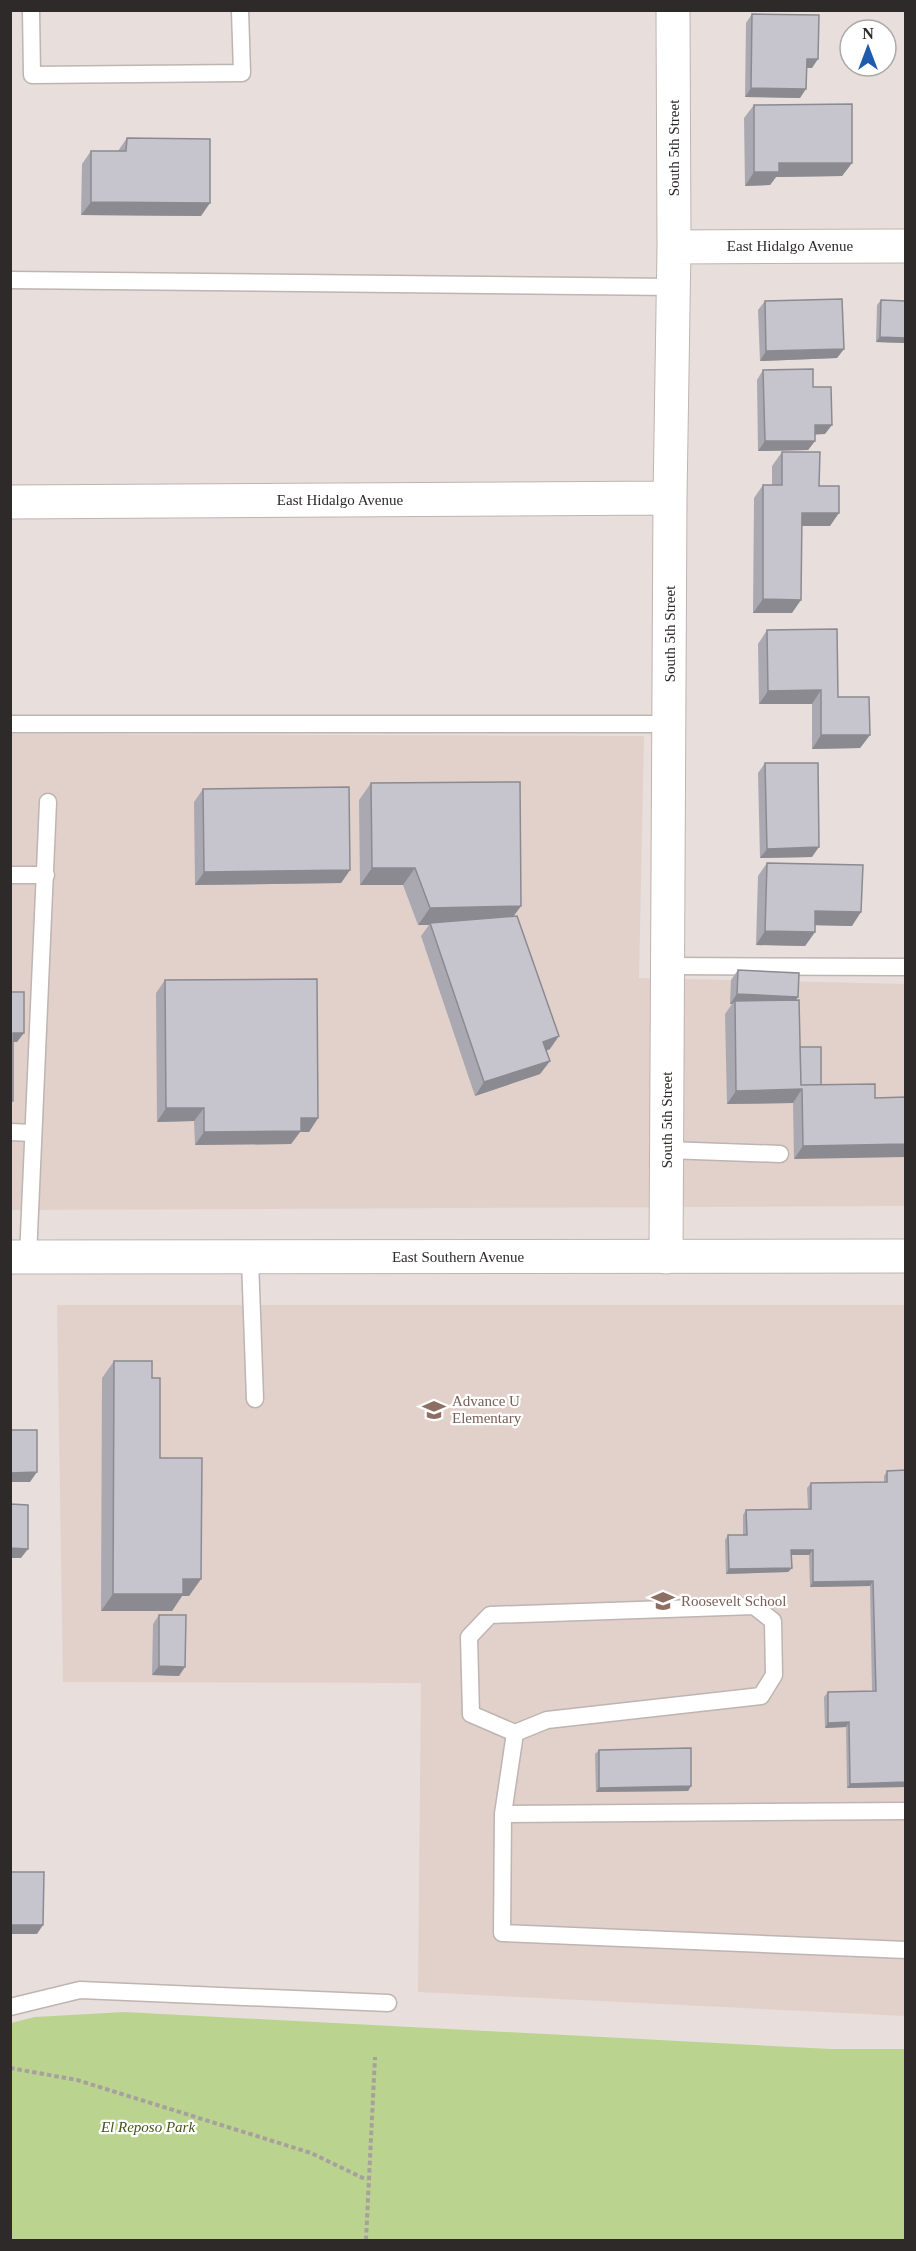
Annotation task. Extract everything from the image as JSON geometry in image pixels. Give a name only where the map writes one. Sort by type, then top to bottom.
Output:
[{"type":"street","name":"South 5th Street","points":[[666,1257],[670,498],[674,287],[673,10]]},
{"type":"street","name":"East Hidalgo Avenue","points":[[674,247],[906,246]]},
{"type":"street","name":"East Hidalgo Avenue","points":[[10,502],[670,498]]},
{"type":"street","name":"East Southern Avenue","points":[[19,1257],[250,1259],[906,1256]]},
{"type":"lane","points":[[31,10],[32,75],[242,73],[240,10]]},
{"type":"lane","points":[[10,280],[674,287]]},
{"type":"lane","points":[[10,723],[670,724]]},
{"type":"lane","points":[[19,1257],[33,1133],[48,802]]},
{"type":"lane","points":[[10,875],[46,875]]},
{"type":"lane","points":[[669,966],[906,967]]},
{"type":"lane","points":[[10,1132],[33,1133]]},
{"type":"lane","points":[[667,1150],[780,1154]]},
{"type":"lane","points":[[250,1259],[255,1399]]},
{"type":"lane","points":[[754,1606],[773,1621],[774,1675],[761,1696],[547,1720],[515,1733],[471,1714],[469,1637],[490,1615],[754,1606]]},
{"type":"lane","points":[[515,1733],[503,1814],[502,1933],[906,1950]]},
{"type":"lane","points":[[503,1814],[906,1811]]},
{"type":"lane","points":[[10,2007],[80,1990],[388,2003]]},
{"type":"path","points":[[366,2241],[367,2180],[375,2057]]},
{"type":"path","points":[[10,2068],[77,2080],[311,2153],[367,2180]]},
{"type":"shaded area","points":[[10,734],[644,736],[639,978],[905,984],[905,1206],[11,1210]]},
{"type":"shaded area","points":[[57,1305],[905,1305],[905,2016],[418,1992],[421,1683],[63,1682]]},
{"type":"green space","name":"El Reposo Park","points":[[124,2012],[831,2049],[905,2049],[905,2240],[11,2240],[11,2023],[35,2017]]},
{"type":"building","points":[[752,14],[819,15],[818,59],[807,59],[806,89],[751,88]]},
{"type":"building","points":[[852,104],[852,163],[779,163],[779,172],[754,172],[754,105]]},
{"type":"building","points":[[127,138],[210,139],[210,203],[91,202],[91,151],[126,151]]},
{"type":"building","points":[[842,299],[844,349],[766,351],[765,301]]},
{"type":"building","points":[[881,300],[906,301],[906,338],[880,337]]},
{"type":"building","points":[[813,369],[813,387],[831,387],[832,425],[815,425],[815,441],[765,441],[763,370]]},
{"type":"building","points":[[782,452],[820,452],[819,486],[839,486],[839,513],[802,513],[801,600],[763,599],[763,485],[782,485]]},
{"type":"building","points":[[837,629],[838,697],[869,697],[870,735],[821,735],[821,690],[768,691],[767,630]]},
{"type":"building","points":[[765,763],[818,763],[819,847],[767,849]]},
{"type":"building","points":[[520,782],[521,906],[430,908],[415,868],[372,868],[371,783]]},
{"type":"building","points":[[349,787],[350,870],[204,872],[203,789]]},
{"type":"building","points":[[767,863],[863,865],[861,912],[815,911],[815,932],[765,931]]},
{"type":"building","points":[[517,916],[559,1036],[543,1042],[550,1061],[484,1082],[430,923]]},
{"type":"building","points":[[738,970],[799,973],[798,997],[737,994]]},
{"type":"building","points":[[317,979],[318,1118],[301,1118],[301,1131],[204,1132],[204,1108],[166,1108],[165,980]]},
{"type":"building","points":[[10,992],[24,992],[24,1033],[13,1033],[13,1101],[10,1101]]},
{"type":"building","points":[[799,1000],[801,1085],[875,1084],[875,1098],[906,1097],[906,1144],[803,1146],[802,1089],[736,1091],[735,1001]]},
{"type":"building","points":[[800,1047],[821,1047],[821,1085],[801,1085]]},
{"type":"building","points":[[114,1361],[152,1361],[152,1378],[160,1378],[160,1458],[202,1458],[201,1579],[183,1579],[183,1594],[113,1594]]},
{"type":"building","points":[[10,1430],[37,1430],[37,1472],[10,1473]]},
{"type":"building","points":[[906,1470],[906,1782],[850,1784],[849,1722],[828,1723],[828,1692],[876,1691],[873,1581],[813,1582],[813,1550],[791,1550],[792,1568],[729,1569],[728,1535],[747,1535],[746,1510],[811,1509],[811,1483],[887,1482],[887,1471]]},
{"type":"building","points":[[10,1504],[28,1505],[28,1549],[10,1548]]},
{"type":"building","points":[[159,1615],[186,1615],[185,1667],[159,1666]]},
{"type":"building","points":[[691,1748],[691,1786],[599,1788],[599,1750]]},
{"type":"building","points":[[10,1872],[44,1872],[43,1925],[10,1925]]},
{"type":"place","name":"Advance U Elementary","points":[[434,1410]]},
{"type":"place","name":"Roosevelt School","points":[[663,1601]]}]
